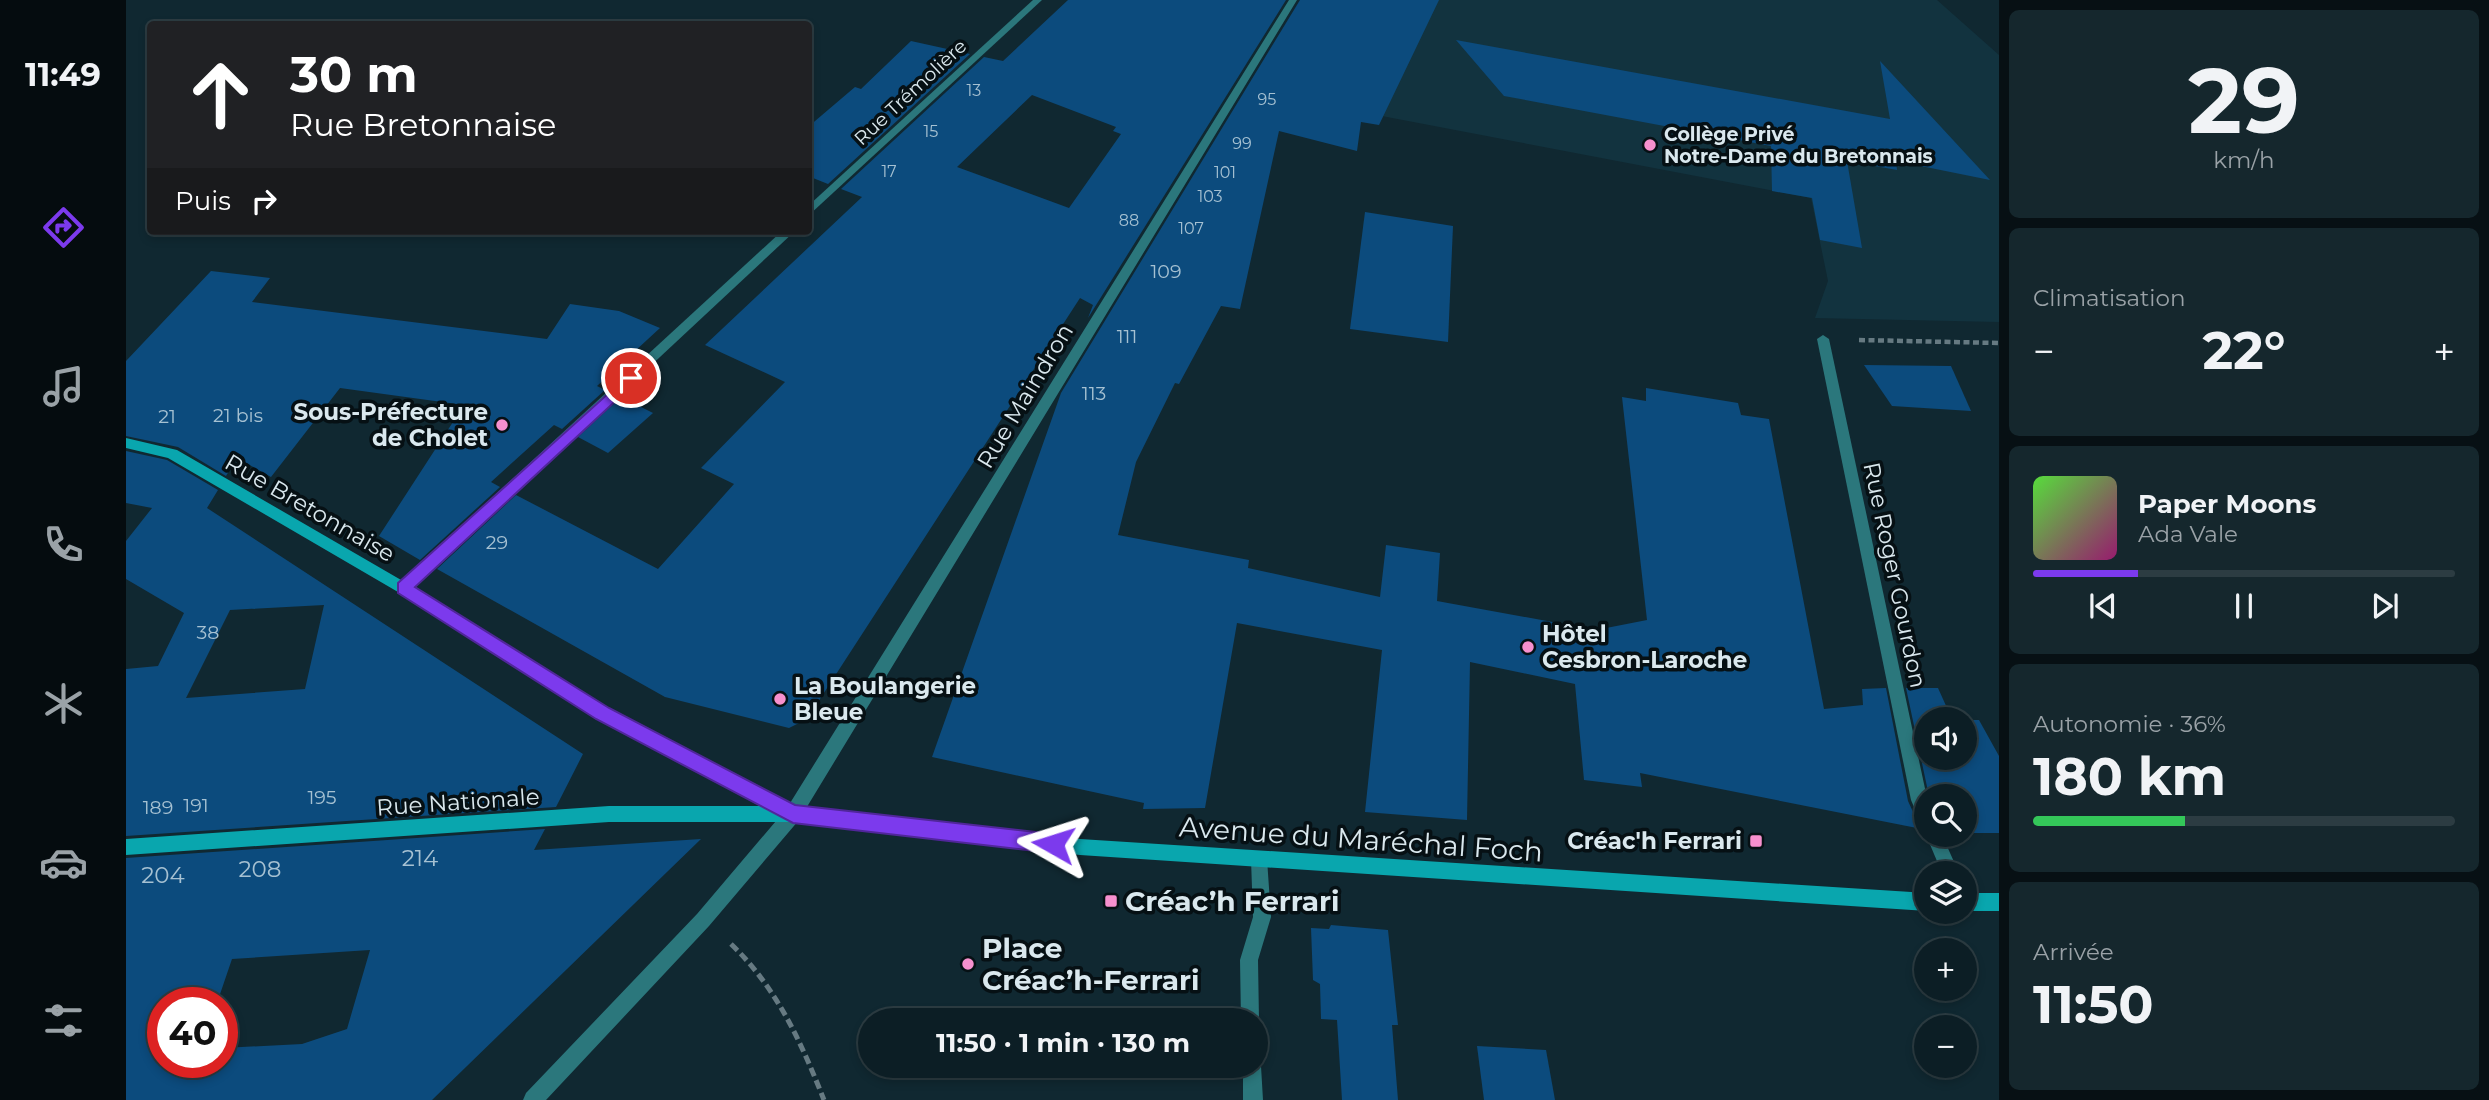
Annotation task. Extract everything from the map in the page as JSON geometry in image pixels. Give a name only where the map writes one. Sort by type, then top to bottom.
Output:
[{"type":"street","name":"Rue Trémolière","points":[[812,209],[1038,0]]},
{"type":"street","name":"Rue Maindron","points":[[533,1100],[703,920],[793,814],[1293,0]]},
{"type":"street","points":[[403,588],[785,235]]},
{"type":"street","name":"Rue Roger Gourdon","points":[[1823,339],[1916,784]]},
{"type":"street","name":"Rue Bretonnaise","points":[[126,443],[172,454],[403,588],[602,714],[793,814]]},
{"type":"street","name":"Rue Nationale","points":[[126,848],[609,814],[793,814]]},
{"type":"street","name":"Avenue du Maréchal Foch","points":[[793,814],[1080,847],[1914,901]]},
{"type":"street","points":[[1250,1008],[1249,960],[1262,917],[1259,859]]},
{"type":"street","points":[[1977,902],[1999,902]]},
{"type":"street","points":[[1252,1078],[1253,1100]]},
{"type":"path","points":[[1823,339],[1999,343]]},
{"type":"path","points":[[703,920],[756,966],[798,1033],[824,1100]]},
{"type":"shaded area","name":"Collège Privé Notre-Dame du Bretonnais","points":[[1333,0],[1937,0],[1999,55],[1999,322],[1815,318],[1828,281],[1811,198],[1277,96]]},
{"type":"building","points":[[1068,0],[1286,0],[1088,318],[1093,305],[1080,298],[807,719],[789,728],[665,697],[437,569],[516,495],[658,569],[734,484],[701,468],[785,382],[705,345],[862,197],[841,189],[984,57],[1003,61]],"holes":[[[1032,95],[1116,127],[1113,131],[1121,134],[1069,208],[957,167]]]},
{"type":"building","points":[[1300,0],[1439,0],[1379,125],[1361,122],[1357,151],[1279,131],[1240,309],[1221,306],[1179,384],[1175,383],[1136,462],[1118,535],[1249,560],[1248,568],[1380,597],[1386,545],[1440,553],[1437,601],[1596,630],[1647,620],[1622,397],[1646,401],[1646,388],[1738,403],[1741,415],[1769,419],[1824,709],[1863,705],[1862,689],[1886,688],[1908,801],[1914,814],[1914,827],[1640,773],[1642,787],[1584,780],[1575,684],[1470,662],[1467,820],[1365,812],[1382,650],[1237,623],[1205,808],[1143,809],[1144,803],[932,757],[1061,393]]},
{"type":"building","points":[[1456,40],[1890,119],[1880,61],[1990,180],[1896,161],[1897,170],[1847,161],[1862,248],[1820,240],[1812,198],[1772,191],[1771,146],[1504,96]]},
{"type":"building","points":[[911,41],[970,54],[828,184],[812,178],[812,124],[855,87],[861,89]]},
{"type":"building","points":[[1365,212],[1453,226],[1448,342],[1350,329]]},
{"type":"building","points":[[211,271],[270,278],[252,302],[547,339],[570,304],[619,311],[660,328],[597,386],[605,390],[562,429],[554,425],[491,482],[500,487],[420,560],[379,536],[464,405],[340,388],[271,477],[237,458],[226,476],[178,447],[126,436],[126,361]]},
{"type":"building","points":[[1864,365],[1951,366],[1971,411],[1892,406]]},
{"type":"building","points":[[621,397],[653,413],[608,453],[578,437]]},
{"type":"building","points":[[126,451],[167,460],[218,490],[207,508],[583,754],[556,807],[126,836],[126,669],[158,666],[184,613],[126,579],[126,541],[152,508],[126,503]],"holes":[[[324,605],[305,689],[186,698],[230,610]]]},
{"type":"building","points":[[1906,688],[1938,688],[1947,707],[1914,707],[1914,726]]},
{"type":"building","points":[[1979,720],[1999,756],[1999,833],[1977,833],[1977,784],[1926,784],[1923,770],[1977,770]]},
{"type":"building","points":[[545,829],[534,850],[701,839],[432,1100],[126,1100],[126,858]],"holes":[[[370,950],[347,1029],[302,1044],[238,1047],[238,1078],[147,1078],[147,987],[222,987],[232,959]]]},
{"type":"building","points":[[1331,925],[1388,930],[1398,1025],[1392,1025],[1398,1100],[1342,1100],[1337,1020],[1321,1019],[1320,984],[1313,980],[1311,928],[1329,929]]},
{"type":"building","points":[[1477,1046],[1546,1050],[1555,1100],[1484,1100]]},
{"type":"place","name":"Collège Privé Notre-Dame du Bretonnais","points":[[1650,145]]},
{"type":"place","name":"Sous-Préfecture de Cholet","points":[[502,425]]},
{"type":"place","name":"Hôtel Cesbron-Laroche","points":[[1528,647]]},
{"type":"place","name":"La Boulangerie Bleue","points":[[780,699]]},
{"type":"place","name":"Créac'h Ferrari","points":[[1756,841]]},
{"type":"place","name":"Créac’h Ferrari","points":[[1111,901]]},
{"type":"place","name":"Place Créac’h-Ferrari","points":[[968,964]]},
{"type":"route","points":[[631,378],[403,588],[602,714],[793,814],[1053,844]]}]
